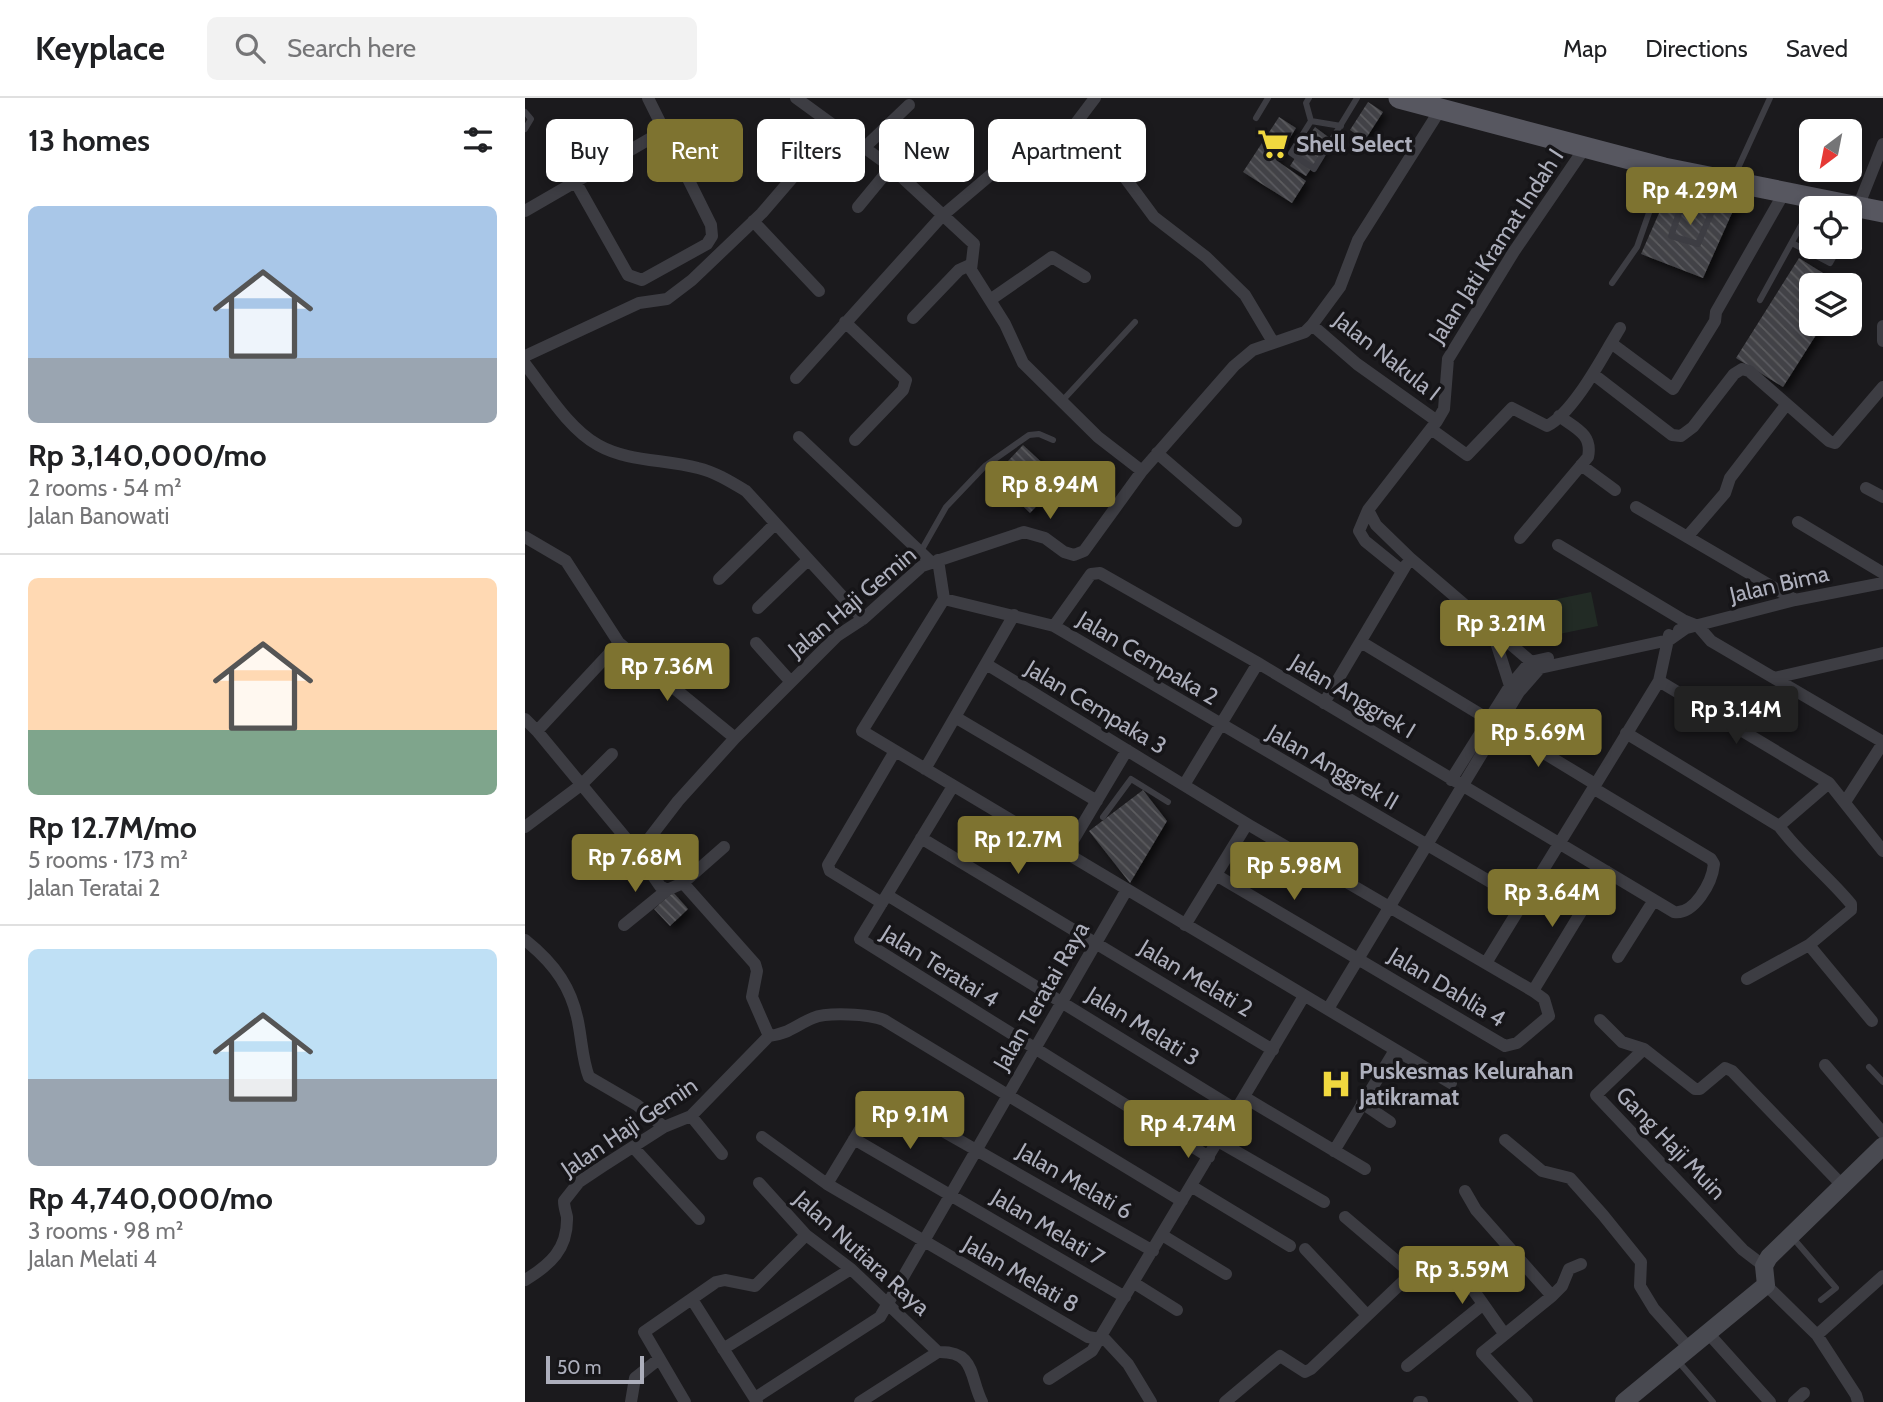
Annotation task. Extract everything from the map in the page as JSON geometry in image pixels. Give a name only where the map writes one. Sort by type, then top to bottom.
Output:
[{"type":"main road","points":[[1399,98],[1584,149],[1800,196]]},
{"type":"main road","points":[[1862,208],[1883,212]]},
{"type":"street","points":[[648,98],[659,119]]},
{"type":"street","points":[[796,98],[825,119]]},
{"type":"street","points":[[1079,119],[1095,98]]},
{"type":"street","points":[[879,158],[865,147],[909,105]]},
{"type":"street","name":"Jalan Haji Gemin","points":[[633,848],[648,840],[678,801],[735,738],[837,636],[863,619],[911,574],[934,561],[1024,532],[1045,537],[1064,552],[1074,555],[1084,551],[1142,471],[1234,366],[1253,350],[1305,332],[1312,325],[1340,287],[1359,240],[1440,110]]},
{"type":"street","points":[[1862,197],[1883,144]]},
{"type":"street","name":"Jalan Jati Kramat Indah I","points":[[1369,510],[1434,425],[1444,408],[1448,359],[1513,253],[1584,149]]},
{"type":"street","points":[[796,378],[942,216],[988,178]]},
{"type":"street","points":[[525,211],[573,182]]},
{"type":"street","points":[[576,182],[628,275],[642,280],[707,244],[712,236],[711,225],[690,182]]},
{"type":"street","points":[[525,356],[639,303],[667,299],[692,279],[790,182]]},
{"type":"street","points":[[858,207],[879,182]]},
{"type":"street","points":[[907,182],[974,244],[976,252],[970,265],[953,275],[913,318]]},
{"type":"street","points":[[1128,182],[1154,217],[1206,257],[1245,295],[1273,342]]},
{"type":"street","points":[[1611,344],[1673,389],[1715,321],[1716,312],[1784,193]]},
{"type":"street","points":[[753,221],[819,291]]},
{"type":"street","points":[[990,300],[1052,257],[1085,277]]},
{"type":"street","points":[[970,265],[977,283],[990,300],[1023,363],[1098,437],[1142,471]]},
{"type":"street","points":[[845,322],[906,380],[903,390],[855,440]]},
{"type":"street","name":"Jalan Nakula I","points":[[1312,325],[1467,455],[1512,408],[1542,425],[1552,424],[1559,416]]},
{"type":"street","points":[[1883,326],[1883,341]]},
{"type":"street","points":[[1520,538],[1588,457],[1589,441],[1559,416],[1593,374],[1620,328]]},
{"type":"street","points":[[525,365],[567,418],[595,443],[614,452],[697,468],[723,477],[746,491],[863,619]]},
{"type":"street","points":[[1593,374],[1672,435],[1681,436],[1693,427],[1734,374],[1742,369],[1749,371],[1786,405],[1835,443],[1882,389]]},
{"type":"street","points":[[1687,537],[1725,493],[1730,478],[1786,405]]},
{"type":"street","points":[[799,437],[934,561],[944,598],[862,731],[1451,1083]]},
{"type":"street","points":[[1157,453],[1236,521]]},
{"type":"street","points":[[1581,466],[1615,490]]},
{"type":"street","points":[[1866,488],[1883,497]]},
{"type":"street","points":[[1636,506],[1795,600]]},
{"type":"street","points":[[1328,1009],[1425,845],[1456,783],[1514,689],[1535,665],[1493,632],[1411,558],[1376,525],[1369,510]]},
{"type":"street","points":[[1369,510],[1359,531],[1365,541],[1402,571]]},
{"type":"street","points":[[1798,522],[1883,573]]},
{"type":"street","points":[[719,579],[775,524]]},
{"type":"street","points":[[525,537],[566,561],[619,643],[735,738]]},
{"type":"street","points":[[1558,545],[1683,620],[1711,641],[1883,743],[1845,802]]},
{"type":"street","points":[[1324,704],[1411,558]]},
{"type":"street","points":[[758,608],[808,559]]},
{"type":"street","name":"Jalan Anggrek I","points":[[1054,626],[1091,574],[1100,573],[1258,663],[1674,912],[1683,913],[1690,910],[1711,877],[1714,864],[1711,859],[1594,786]]},
{"type":"street","name":"Jalan Bima","points":[[1535,665],[1669,636],[1692,627],[1795,600],[1883,583]]},
{"type":"street","name":"Jalan Cempaka 2","points":[[944,598],[1054,626],[1221,725]]},
{"type":"street","points":[[925,769],[1014,615]]},
{"type":"street","points":[[1493,632],[1514,689]]},
{"type":"street","points":[[1486,963],[1659,681],[1669,636]]},
{"type":"street","points":[[1361,642],[1594,786]]},
{"type":"street","points":[[537,731],[619,643]]},
{"type":"street","points":[[756,643],[791,682]]},
{"type":"street","points":[[1774,678],[1877,654],[1883,663]]},
{"type":"street","points":[[1184,785],[1258,663]]},
{"type":"street","name":"Jalan Cempaka 3","points":[[986,664],[1247,824],[1533,991]]},
{"type":"street","points":[[1659,681],[1829,783],[1883,850]]},
{"type":"street","points":[[955,718],[1100,795]]},
{"type":"street","points":[[525,719],[633,848],[660,886],[667,890]]},
{"type":"street","name":"Jalan Anggrek II","points":[[1221,725],[1523,901]]},
{"type":"street","points":[[1626,733],[1779,826],[1796,849],[1851,904],[1848,914],[1809,944],[1747,979]]},
{"type":"street","points":[[1065,854],[1127,750]]},
{"type":"street","name":"Jalan Melati 3","points":[[895,751],[828,865],[830,871],[1063,1000],[1237,1110]]},
{"type":"street","points":[[525,827],[580,785],[612,754]]},
{"type":"street","points":[[1779,826],[1829,783]]},
{"type":"street","points":[[884,899],[953,786]]},
{"type":"street","points":[[1185,925],[1247,824]]},
{"type":"street","name":"Jalan Melati 2","points":[[921,838],[1273,1050]]},
{"type":"street","points":[[624,925],[667,890],[683,883],[724,847]]},
{"type":"street","points":[[1533,991],[1606,871]]},
{"type":"street","name":"Jalan Dahlia 4","points":[[1216,875],[1505,1046],[1517,1043],[1549,1016],[1544,999],[1533,991]]},
{"type":"street","points":[[683,883],[755,964],[757,977],[752,997],[769,1036]]},
{"type":"street","name":"Jalan Teratai Raya","points":[[756,1400],[880,1317],[1126,891]]},
{"type":"street","name":"Jalan Teratai 4","points":[[884,899],[860,939],[1209,1157]]},
{"type":"street","points":[[1618,957],[1654,900]]},
{"type":"street","points":[[525,940],[545,956],[566,983],[577,1013],[589,1077],[595,1083],[637,1105],[664,1127]]},
{"type":"street","points":[[1809,944],[1872,1021]]},
{"type":"street","points":[[1049,1379],[1092,1351],[1304,996]]},
{"type":"street","name":"Jalan Haji Gemin","points":[[525,1280],[558,1255],[564,1240],[567,1216],[563,1206],[567,1195],[579,1182],[664,1127],[691,1115],[718,1092],[769,1036],[787,1034],[815,1016],[872,1015],[1007,1095]]},
{"type":"street","points":[[1600,1020],[1622,1042],[1644,1049],[1695,1089],[1700,1089],[1725,1069],[1732,1070],[1841,1184]]},
{"type":"street","name":"Gang Haji Muin","points":[[1644,1049],[1596,1095],[1743,1250],[1764,1266]]},
{"type":"street","points":[[1334,1151],[1395,1050]]},
{"type":"street","points":[[1825,1065],[1883,1133]]},
{"type":"street","points":[[1007,1095],[1182,1201]]},
{"type":"street","points":[[1244,1097],[1365,1169]]},
{"type":"street","name":"Jalan Melati 6","points":[[854,1139],[879,1098],[885,1098],[977,1148],[1153,1251]]},
{"type":"street","points":[[1362,1103],[1390,1122]]},
{"type":"street","points":[[691,1115],[722,1154]]},
{"type":"street","name":"Jalan Melati 8","points":[[762,1137],[827,1184],[922,1241],[1088,1336],[1101,1337]]},
{"type":"street","points":[[827,1184],[854,1139]]},
{"type":"street","name":"Jalan Melati 7","points":[[854,1139],[1125,1297]]},
{"type":"street","points":[[1505,1140],[1542,1171],[1570,1178],[1603,1215],[1641,1262],[1640,1286],[1682,1353]]},
{"type":"street","points":[[1218,1141],[1324,1202]]},
{"type":"street","points":[[1858,1402],[1817,1335],[1766,1285],[1764,1266],[1789,1234],[1883,1146]]},
{"type":"street","points":[[633,1147],[699,1219]]},
{"type":"street","name":"Jalan Nutiara Raya","points":[[759,1184],[806,1235],[851,1269],[938,1352]]},
{"type":"street","points":[[1191,1186],[1290,1246]]},
{"type":"street","points":[[1465,1191],[1476,1210],[1552,1296]]},
{"type":"street","points":[[1345,1217],[1412,1274]]},
{"type":"street","points":[[685,1402],[643,1332],[693,1301],[716,1282],[725,1280],[755,1286],[806,1235]]},
{"type":"street","points":[[1162,1235],[1226,1274]]},
{"type":"street","points":[[1305,1249],[1367,1315]]},
{"type":"street","points":[[1225,1402],[1280,1356],[1296,1369],[1305,1372],[1311,1369],[1433,1253],[1439,1252],[1467,1281],[1481,1306],[1504,1333]]},
{"type":"street","points":[[1527,1402],[1482,1353],[1552,1296],[1562,1286],[1569,1269],[1581,1264]]},
{"type":"street","points":[[723,1349],[851,1269]]},
{"type":"street","points":[[1817,1335],[1883,1276]]},
{"type":"street","points":[[1134,1283],[1177,1310]]},
{"type":"street","points":[[1629,1400],[1766,1285]]},
{"type":"street","points":[[693,1301],[756,1400]]},
{"type":"street","points":[[1407,1366],[1481,1306]]},
{"type":"street","points":[[1708,1333],[1770,1402]]},
{"type":"street","points":[[1101,1337],[1128,1364],[1150,1402]]},
{"type":"street","points":[[860,1402],[938,1352],[952,1352],[969,1363],[982,1402]]},
{"type":"street","points":[[631,1402],[635,1378],[659,1359]]},
{"type":"street","points":[[1794,1402],[1804,1393]]},
{"type":"lane","points":[[1255,118],[1268,98]]},
{"type":"lane","points":[[1309,98],[1306,103],[1311,121],[1291,153],[1314,169],[1357,98]]},
{"type":"lane","points":[[1693,174],[1671,236],[1698,244],[1770,98]]},
{"type":"lane","points":[[525,129],[528,114]]},
{"type":"lane","points":[[1311,121],[1341,126]]},
{"type":"lane","points":[[1612,283],[1637,247],[1664,168]]},
{"type":"lane","points":[[1760,300],[1799,230]]},
{"type":"lane","points":[[1792,243],[1799,247]]},
{"type":"lane","points":[[1063,400],[1135,322]]},
{"type":"lane","points":[[921,551],[946,507],[985,466],[1029,435],[1039,434],[1053,440]]},
{"type":"lane","points":[[1103,817],[1131,779],[1168,802]]},
{"type":"lane","points":[[1100,795],[1117,797]]},
{"type":"lane","points":[[1869,1068],[1883,1082]]},
{"type":"lane","points":[[1789,1234],[1836,1288],[1821,1300]]},
{"type":"lane","points":[[1682,1353],[1713,1402]]},
{"type":"shaded area","points":[[1591,592],[1598,626],[1545,637],[1538,603]]},
{"type":"building","points":[[1368,102],[1383,112],[1365,140],[1350,130]]},
{"type":"building","name":"Shell Select","points":[[1279,117],[1296,128],[1276,160],[1306,181],[1292,203],[1243,172]]},
{"type":"building","points":[[1315,127],[1331,139],[1306,176],[1290,166]]},
{"type":"building","points":[[1674,179],[1740,195],[1703,278],[1641,254]]},
{"type":"building","points":[[1799,258],[1823,273],[1799,273],[1799,336],[1815,336],[1783,387],[1736,358]]},
{"type":"building","points":[[1023,445],[1061,480],[1030,513],[993,477]]},
{"type":"building","points":[[1143,790],[1167,821],[1130,883],[1089,831]]},
{"type":"building","points":[[673,892],[688,909],[670,926],[654,909]]},
{"type":"place","name":"Shell Select","points":[[1273,144]]},
{"type":"place","name":"Puskesmas Kelurahan Jatikramat","points":[[1336,1084]]}]
